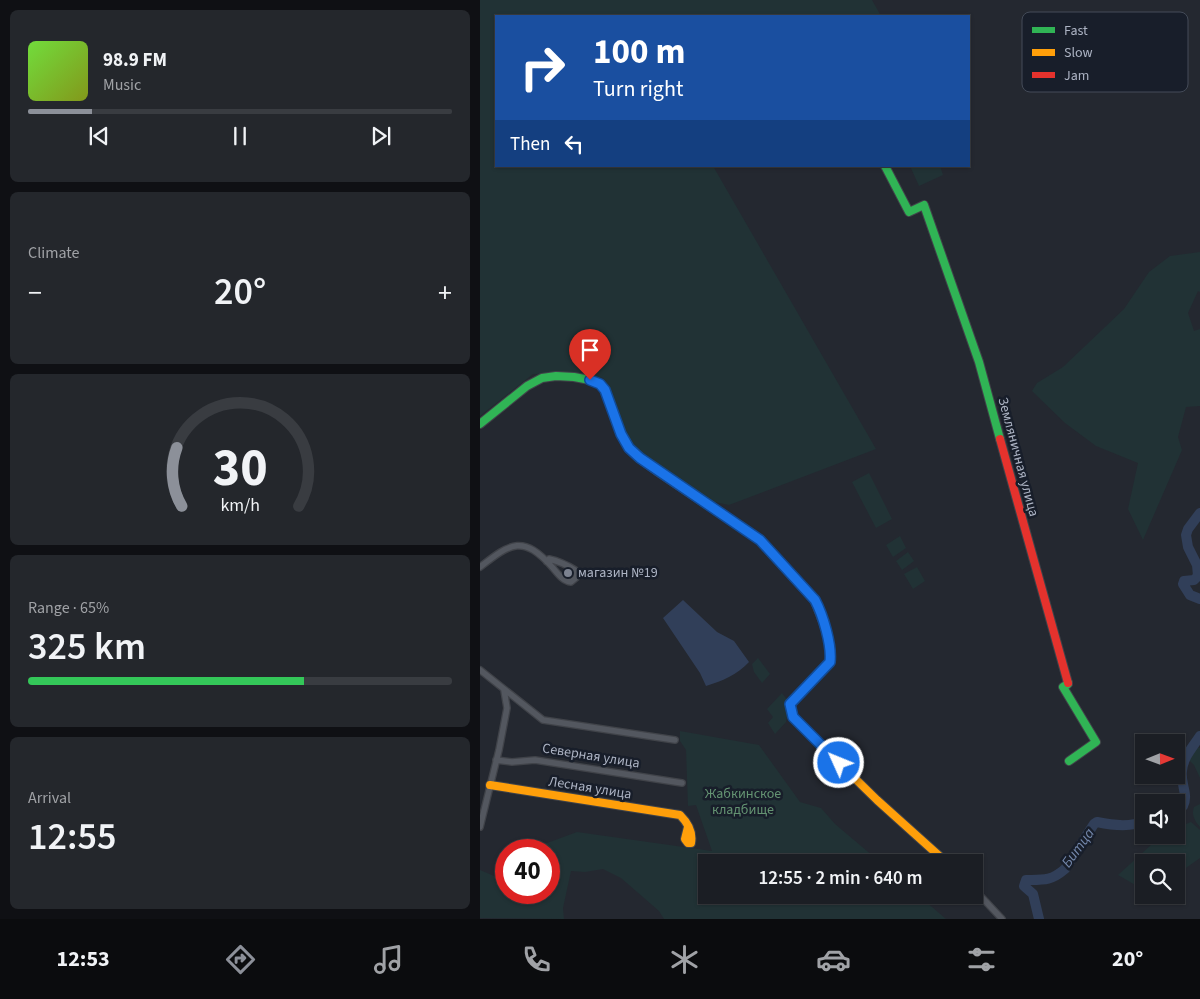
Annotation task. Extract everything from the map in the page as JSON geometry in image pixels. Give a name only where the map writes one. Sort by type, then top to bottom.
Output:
[{"type":"street","name":"Земляничная улица","points":[[886,167],[909,212],[924,205],[979,362],[1068,684],[1063,687],[1096,742],[1069,761]]},
{"type":"street","points":[[480,424],[527,386],[542,378],[556,376],[590,380],[600,384],[605,390],[621,434],[629,448],[640,458],[760,540],[795,577],[820,609],[831,653],[830,662],[790,704],[793,717],[877,800],[937,854]]},
{"type":"street","points":[[480,567],[506,548],[521,544],[547,562],[567,581],[571,582],[577,577],[575,570],[569,567],[554,560],[549,559],[547,562]]},
{"type":"street","points":[[480,670],[543,720],[675,740]]},
{"type":"street","points":[[480,827],[496,760],[506,705],[504,690]]},
{"type":"street","points":[[506,705],[515,698]]},
{"type":"street","name":"Северная улица","points":[[496,760],[512,762],[535,760],[682,783]]},
{"type":"street","name":"Лесная улица","points":[[490,785],[680,815],[687,823]]},
{"type":"street","points":[[983,899],[1002,919]]},
{"type":"green space","points":[[480,0],[872,0],[880,15],[495,15],[495,167],[714,167],[876,449],[729,505],[700,499],[631,449],[603,378],[575,373],[533,374],[480,416]]},
{"type":"green space","points":[[910,167],[940,167],[943,175],[919,186]]},
{"type":"green space","points":[[1200,252],[1200,292],[1198,291],[1188,313],[1194,331],[1200,329],[1200,406],[1186,407],[1178,437],[1182,450],[1143,540],[1128,509],[1138,463],[1096,446],[1065,423],[1032,391],[1037,383],[1063,367],[1124,309],[1149,272],[1170,256]]},
{"type":"green space","points":[[869,473],[892,519],[876,528],[852,482]]},
{"type":"green space","points":[[900,536],[906,548],[893,557],[886,545]]},
{"type":"green space","points":[[908,552],[914,561],[902,570],[896,561]]},
{"type":"green space","points":[[917,567],[925,581],[913,589],[904,574]]},
{"type":"green space","points":[[758,658],[770,674],[762,683],[754,672],[752,664]]},
{"type":"green space","points":[[782,693],[790,704],[786,722],[775,734],[768,723],[773,717],[767,709]]},
{"type":"green space","name":"Жабкинское кладбище","points":[[680,731],[759,745],[800,802],[821,808],[835,824],[871,854],[698,854],[698,904],[928,904],[946,919],[664,919],[659,911],[621,878],[603,869],[585,872],[571,871],[563,908],[564,919],[480,918],[480,870],[495,876],[495,904],[560,904],[560,839],[558,839],[577,832],[712,851],[696,805],[688,806],[686,750],[680,741]]},
{"type":"green space","points":[[1197,747],[1200,748],[1200,778],[1194,765],[1188,759]]},
{"type":"green space","points":[[1200,804],[1200,827],[1193,813],[1194,807]]},
{"type":"green space","points":[[1191,822],[1200,830],[1200,858],[1185,869],[1185,854],[1141,854],[1152,844],[1185,844],[1185,824]]},
{"type":"green space","points":[[1135,860],[1135,885],[1118,875]]},
{"type":"water","points":[[683,600],[717,632],[734,641],[749,662],[729,677],[706,686],[700,673],[663,618]]},
{"type":"waterway","name":"Битца","points":[[1200,513],[1188,529],[1186,535],[1188,547],[1197,565],[1198,576],[1194,580],[1184,581],[1183,584],[1190,595],[1200,599]]},
{"type":"waterway","name":"Битца","points":[[1185,794],[1182,775],[1184,761],[1200,736]]},
{"type":"waterway","name":"Битца","points":[[1039,919],[1033,894],[1024,886],[1026,880],[1047,879],[1056,876],[1065,869],[1097,822],[1114,825],[1135,824]]},
{"type":"traffic: fast","points":[[886,167],[909,212],[924,205],[979,362],[1000,439]]},
{"type":"traffic: fast","points":[[480,424],[527,386],[542,378],[556,376],[574,377],[600,384],[605,390],[621,434],[629,448],[657,471],[760,540],[815,601],[826,630],[830,647],[830,662],[790,704],[793,717],[831,755]]},
{"type":"traffic: fast","points":[[1068,683],[1063,687],[1096,742],[1069,761]]},
{"type":"traffic: slow","points":[[831,755],[877,800],[937,854]]},
{"type":"traffic: slow","points":[[490,785],[680,815],[689,828],[691,843],[688,843],[685,839],[688,827]]},
{"type":"traffic: jam","points":[[1000,439],[1068,683]]},
{"type":"place","name":"магазин №19","points":[[568,573]]},
{"type":"route","points":[[590,380],[600,384],[605,390],[621,434],[629,448],[657,471],[727,516],[760,540],[815,600],[820,609],[831,653],[830,662],[790,704],[793,717],[800,726],[839,763]]}]
